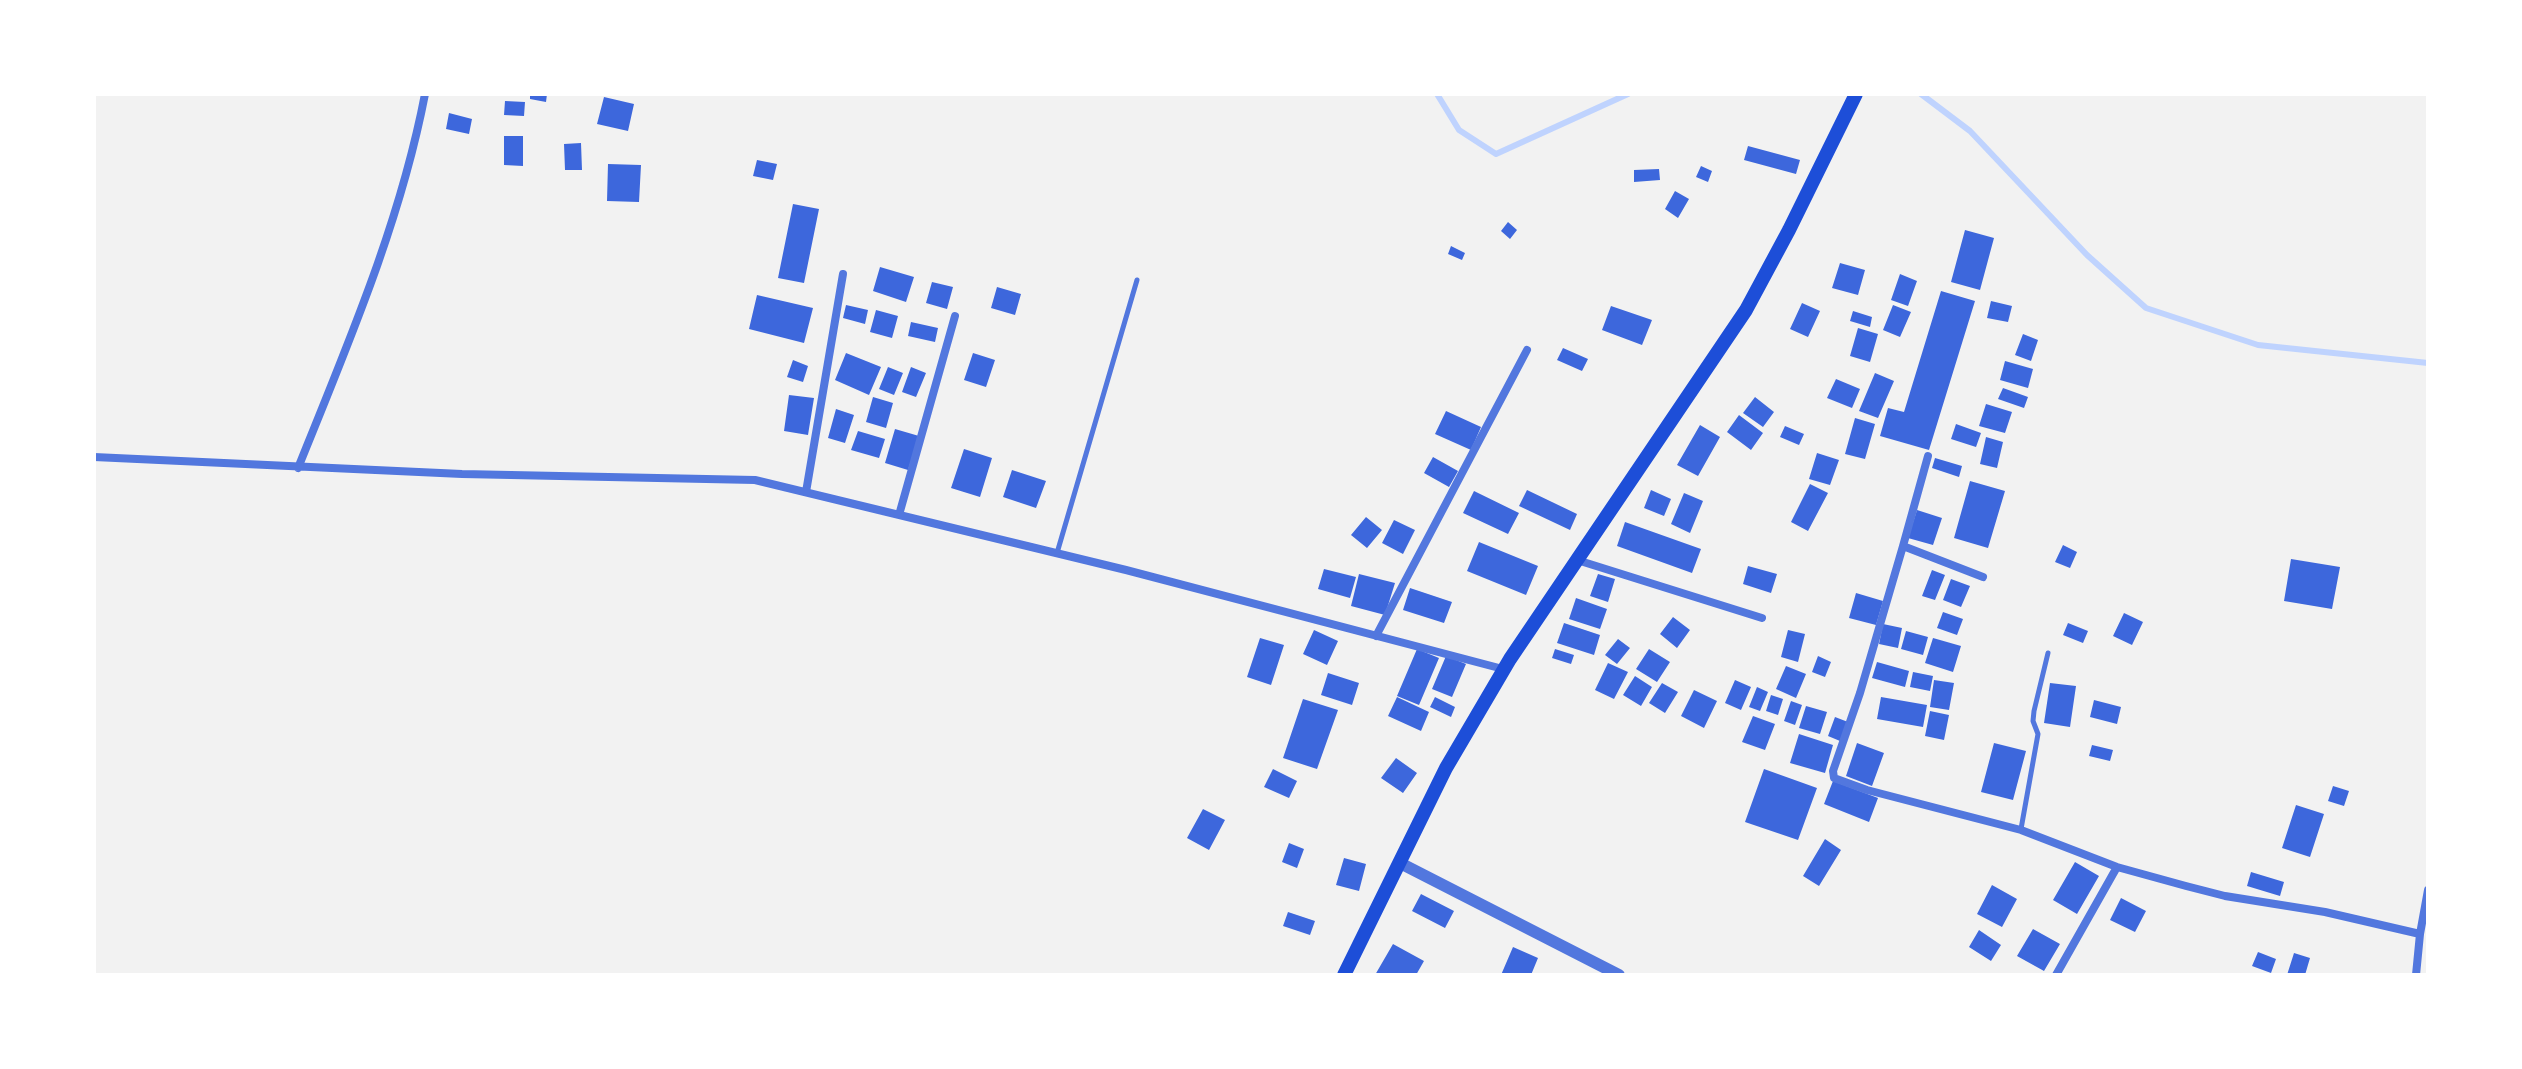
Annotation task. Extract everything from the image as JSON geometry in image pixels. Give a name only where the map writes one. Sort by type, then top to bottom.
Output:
[{"type":"main road","points":[[1344,975],[1446,768],[1503,669],[1746,310],[1856,94]]},
{"type":"street","points":[[298,468],[365,301],[401,193],[425,94]]},
{"type":"street","points":[[806,492],[843,274]]},
{"type":"street","points":[[899,515],[955,316]]},
{"type":"street","points":[[1376,636],[1527,350]]},
{"type":"street","points":[[1928,456],[1893,584],[1833,776],[1867,790],[2021,830],[2117,867],[2225,896],[2325,912],[2420,934]]},
{"type":"street","points":[[94,457],[478,475],[755,480],[1057,553],[1503,669]]},
{"type":"street","points":[[1903,546],[1983,577]]},
{"type":"street","points":[[1576,559],[1762,618]]},
{"type":"street","points":[[1400,863],[1619,975]]},
{"type":"street","points":[[2056,975],[2117,867]]},
{"type":"street","points":[[2428,890],[2416,972],[2428,969]]},
{"type":"lane","points":[[1057,553],[1137,280]]},
{"type":"lane","points":[[2021,830],[2038,734],[2033,721],[2034,711],[2048,653]]},
{"type":"building","points":[[530,94],[547,94],[546,102],[530,99]]},
{"type":"building","points":[[604,97],[634,104],[628,131],[597,124]]},
{"type":"building","points":[[505,101],[525,102],[524,116],[504,115]]},
{"type":"building","points":[[449,113],[472,119],[469,134],[446,129]]},
{"type":"building","points":[[504,136],[523,136],[523,166],[504,165]]},
{"type":"building","points":[[581,143],[582,170],[565,170],[564,144]]},
{"type":"building","points":[[1748,146],[1800,160],[1796,174],[1744,160]]},
{"type":"building","points":[[757,160],[777,164],[773,180],[753,176]]},
{"type":"building","points":[[608,164],[641,165],[639,202],[607,201]]},
{"type":"building","points":[[1701,166],[1712,171],[1708,182],[1696,177]]},
{"type":"building","points":[[1659,169],[1660,180],[1634,182],[1634,170]]},
{"type":"building","points":[[1675,191],[1689,199],[1678,218],[1665,209]]},
{"type":"building","points":[[793,204],[819,209],[804,283],[778,278]]},
{"type":"building","points":[[1508,222],[1517,230],[1510,239],[1501,231]]},
{"type":"building","points":[[1965,230],[1994,238],[1980,290],[1951,282]]},
{"type":"building","points":[[1451,246],[1465,253],[1462,260],[1448,254]]},
{"type":"building","points":[[1840,263],[1865,270],[1858,295],[1832,288]]},
{"type":"building","points":[[880,267],[914,277],[906,302],[873,291]]},
{"type":"building","points":[[1900,274],[1917,281],[1908,306],[1891,300]]},
{"type":"building","points":[[932,282],[953,287],[947,309],[926,303]]},
{"type":"building","points":[[997,287],[1021,294],[1015,315],[991,308]]},
{"type":"building","points":[[1941,291],[1975,301],[1929,450],[1880,436],[1888,408],[1904,412]]},
{"type":"building","points":[[757,295],[813,308],[804,343],[749,329]]},
{"type":"building","points":[[1991,301],[2012,306],[2008,322],[1987,318]]},
{"type":"building","points":[[1802,303],[1820,311],[1808,337],[1790,329]]},
{"type":"building","points":[[846,305],[868,310],[865,324],[843,318]]},
{"type":"building","points":[[1893,305],[1911,312],[1900,337],[1883,330]]},
{"type":"building","points":[[1611,306],[1652,320],[1642,345],[1602,330]]},
{"type":"building","points":[[876,310],[898,316],[892,338],[870,332]]},
{"type":"building","points":[[1853,311],[1872,317],[1870,327],[1850,321]]},
{"type":"building","points":[[911,322],[938,328],[935,342],[908,336]]},
{"type":"building","points":[[1858,328],[1878,334],[1870,362],[1850,356]]},
{"type":"building","points":[[2023,334],[2038,340],[2031,361],[2015,355]]},
{"type":"building","points":[[1563,348],[1588,359],[1582,371],[1557,360]]},
{"type":"building","points":[[846,353],[881,367],[869,395],[835,380]]},
{"type":"building","points":[[973,353],[995,360],[986,387],[964,380]]},
{"type":"building","points":[[793,360],[808,366],[803,382],[787,377]]},
{"type":"building","points":[[2005,361],[2033,369],[2028,388],[2000,380]]},
{"type":"building","points":[[888,367],[903,373],[894,395],[879,389]]},
{"type":"building","points":[[911,367],[926,373],[916,397],[902,392]]},
{"type":"building","points":[[1875,373],[1894,381],[1878,418],[1859,411]]},
{"type":"building","points":[[1836,379],[1860,389],[1852,408],[1827,398]]},
{"type":"building","points":[[2003,388],[2028,397],[2024,408],[1998,399]]},
{"type":"building","points":[[789,395],[814,398],[808,435],[784,431]]},
{"type":"building","points":[[873,397],[893,403],[886,428],[866,422]]},
{"type":"building","points":[[1755,397],[1774,412],[1763,427],[1743,413]]},
{"type":"building","points":[[1986,404],[2012,412],[2005,433],[1979,426]]},
{"type":"building","points":[[836,409],[854,415],[845,443],[828,438]]},
{"type":"building","points":[[1446,411],[1481,427],[1471,450],[1435,434]]},
{"type":"building","points":[[1739,415],[1763,433],[1751,450],[1727,432]]},
{"type":"building","points":[[1855,418],[1875,424],[1865,459],[1845,454]]},
{"type":"building","points":[[1956,424],[1981,433],[1976,447],[1951,439]]},
{"type":"building","points":[[1700,425],[1720,437],[1698,476],[1677,465]]},
{"type":"building","points":[[1785,426],[1804,434],[1799,445],[1780,437]]},
{"type":"building","points":[[895,429],[919,436],[908,470],[885,463]]},
{"type":"building","points":[[858,431],[885,439],[879,458],[851,450]]},
{"type":"building","points":[[1986,437],[2003,442],[1997,468],[1980,464]]},
{"type":"building","points":[[964,449],[992,458],[980,497],[951,488]]},
{"type":"building","points":[[1817,453],[1839,460],[1830,485],[1809,479]]},
{"type":"building","points":[[1433,457],[1458,471],[1449,487],[1424,473]]},
{"type":"building","points":[[1935,458],[1962,466],[1959,477],[1932,468]]},
{"type":"building","points":[[1012,470],[1046,481],[1036,508],[1003,497]]},
{"type":"building","points":[[1970,481],[2005,491],[1988,548],[1954,538]]},
{"type":"building","points":[[1810,484],[1828,493],[1808,531],[1791,522]]},
{"type":"building","points":[[1527,490],[1577,514],[1570,530],[1519,506]]},
{"type":"building","points":[[1651,490],[1671,499],[1664,516],[1644,508]]},
{"type":"building","points":[[1474,491],[1519,513],[1508,534],[1463,513]]},
{"type":"building","points":[[1684,493],[1703,501],[1690,533],[1671,524]]},
{"type":"building","points":[[1917,510],[1942,518],[1933,545],[1908,538]]},
{"type":"building","points":[[1366,517],[1382,530],[1367,548],[1351,535]]},
{"type":"building","points":[[1394,520],[1415,530],[1403,554],[1382,543]]},
{"type":"building","points":[[1625,522],[1701,549],[1692,573],[1617,546]]},
{"type":"building","points":[[1479,542],[1538,566],[1526,595],[1467,571]]},
{"type":"building","points":[[2063,545],[2077,552],[2070,568],[2055,562]]},
{"type":"building","points":[[2291,559],[2340,567],[2332,609],[2284,601]]},
{"type":"building","points":[[1748,566],[1777,574],[1771,593],[1743,584]]},
{"type":"building","points":[[1324,569],[1356,577],[1350,598],[1318,589]]},
{"type":"building","points":[[1932,570],[1945,575],[1935,600],[1922,596]]},
{"type":"building","points":[[1359,574],[1395,583],[1385,615],[1351,606]]},
{"type":"building","points":[[1598,574],[1615,579],[1608,602],[1590,596]]},
{"type":"building","points":[[1951,579],[1970,586],[1961,607],[1943,600]]},
{"type":"building","points":[[1410,588],[1452,602],[1444,623],[1403,610]]},
{"type":"building","points":[[1856,593],[1883,601],[1876,625],[1849,618]]},
{"type":"building","points":[[1576,598],[1607,609],[1600,629],[1569,619]]},
{"type":"building","points":[[1943,612],[1963,619],[1957,635],[1937,628]]},
{"type":"building","points":[[2124,613],[2143,622],[2132,645],[2113,636]]},
{"type":"building","points":[[1673,617],[1690,630],[1677,648],[1660,634]]},
{"type":"building","points":[[1564,623],[1600,635],[1594,655],[1557,643]]},
{"type":"building","points":[[2068,623],[2088,631],[2083,643],[2063,635]]},
{"type":"building","points":[[1883,624],[1902,628],[1898,648],[1879,644]]},
{"type":"building","points":[[1314,630],[1338,641],[1327,665],[1303,654]]},
{"type":"building","points":[[1788,630],[1805,634],[1798,662],[1781,657]]},
{"type":"building","points":[[1906,631],[1928,637],[1923,655],[1901,649]]},
{"type":"building","points":[[1260,638],[1284,645],[1271,685],[1247,677]]},
{"type":"building","points":[[1933,638],[1961,646],[1953,672],[1925,663]]},
{"type":"building","points":[[1618,639],[1630,648],[1617,664],[1605,655]]},
{"type":"building","points":[[1417,649],[1439,658],[1419,705],[1397,696]]},
{"type":"building","points":[[1555,649],[1574,655],[1571,664],[1552,658]]},
{"type":"building","points":[[1649,649],[1670,662],[1657,682],[1636,669]]},
{"type":"building","points":[[1446,656],[1466,664],[1452,697],[1432,689]]},
{"type":"building","points":[[1818,656],[1831,662],[1825,677],[1812,672]]},
{"type":"building","points":[[1877,662],[1909,671],[1905,687],[1872,678]]},
{"type":"building","points":[[1608,663],[1628,672],[1614,699],[1595,690]]},
{"type":"building","points":[[1786,666],[1806,674],[1796,698],[1776,689]]},
{"type":"building","points":[[1913,672],[1933,676],[1930,691],[1910,687]]},
{"type":"building","points":[[1328,673],[1359,683],[1352,705],[1321,695]]},
{"type":"building","points":[[1635,676],[1652,687],[1641,706],[1623,695]]},
{"type":"building","points":[[1735,680],[1751,687],[1741,710],[1725,703]]},
{"type":"building","points":[[1934,680],[1954,683],[1949,710],[1930,707]]},
{"type":"building","points":[[1662,683],[1678,692],[1665,713],[1649,703]]},
{"type":"building","points":[[2050,683],[2076,686],[2070,727],[2044,723]]},
{"type":"building","points":[[1757,687],[1768,692],[1760,711],[1749,707]]},
{"type":"building","points":[[1694,690],[1717,701],[1704,728],[1681,716]]},
{"type":"building","points":[[1771,695],[1783,699],[1778,715],[1766,711]]},
{"type":"building","points":[[1397,697],[1429,712],[1421,731],[1388,716]]},
{"type":"building","points":[[1435,697],[1455,707],[1451,717],[1430,707]]},
{"type":"building","points":[[1881,697],[1927,705],[1923,727],[1877,719]]},
{"type":"building","points":[[1303,699],[1338,710],[1317,769],[1283,758]]},
{"type":"building","points":[[2094,700],[2121,707],[2117,724],[2090,717]]},
{"type":"building","points":[[1791,701],[1802,705],[1795,725],[1784,721]]},
{"type":"building","points":[[1806,706],[1827,712],[1820,734],[1799,728]]},
{"type":"building","points":[[1930,711],[1949,715],[1944,740],[1925,736]]},
{"type":"building","points":[[1753,716],[1775,724],[1765,750],[1742,742]]},
{"type":"building","points":[[1835,717],[1848,722],[1840,741],[1828,736]]},
{"type":"building","points":[[1799,734],[1833,745],[1825,773],[1790,763]]},
{"type":"building","points":[[1857,743],[1884,753],[1872,786],[1846,776]]},
{"type":"building","points":[[1994,743],[2026,751],[2013,800],[1981,792]]},
{"type":"building","points":[[2092,745],[2113,750],[2110,761],[2089,756]]},
{"type":"building","points":[[1396,758],[1417,773],[1403,793],[1381,778]]},
{"type":"building","points":[[1273,769],[1297,781],[1289,798],[1264,787]]},
{"type":"building","points":[[1764,769],[1817,788],[1798,840],[1745,822]]},
{"type":"building","points":[[1833,781],[1878,798],[1869,822],[1824,804]]},
{"type":"building","points":[[2333,786],[2349,791],[2344,806],[2328,801]]},
{"type":"building","points":[[2296,805],[2324,814],[2310,857],[2282,848]]},
{"type":"building","points":[[1203,809],[1225,820],[1209,850],[1187,838]]},
{"type":"building","points":[[1825,839],[1841,850],[1819,886],[1803,876]]},
{"type":"building","points":[[1289,843],[1304,849],[1297,868],[1282,862]]},
{"type":"building","points":[[1344,858],[1366,864],[1359,891],[1336,885]]},
{"type":"building","points":[[2075,862],[2099,876],[2077,914],[2053,900]]},
{"type":"building","points":[[2251,872],[2284,882],[2280,896],[2247,886]]},
{"type":"building","points":[[1992,885],[2017,899],[2002,927],[1977,914]]},
{"type":"building","points":[[1421,894],[1454,911],[1445,928],[1412,911]]},
{"type":"building","points":[[2121,898],[2146,911],[2135,932],[2110,920]]},
{"type":"building","points":[[1288,912],[1315,921],[1310,935],[1283,926]]},
{"type":"building","points":[[2033,929],[2060,944],[2044,971],[2017,956]]},
{"type":"building","points":[[1979,930],[2001,945],[1991,961],[1969,947]]},
{"type":"building","points":[[1393,944],[1424,961],[1416,975],[1375,975]]},
{"type":"building","points":[[1513,947],[1538,958],[1531,975],[1501,975]]},
{"type":"building","points":[[2258,952],[2276,959],[2271,973],[2252,966]]},
{"type":"building","points":[[2294,953],[2310,958],[2305,975],[2287,975]]},
{"type":"waterway","points":[[1437,94],[1459,130],[1496,154],[1628,94]]},
{"type":"waterway","points":[[1921,94],[1970,131],[2087,255],[2146,308],[2258,345],[2428,363]]}]
